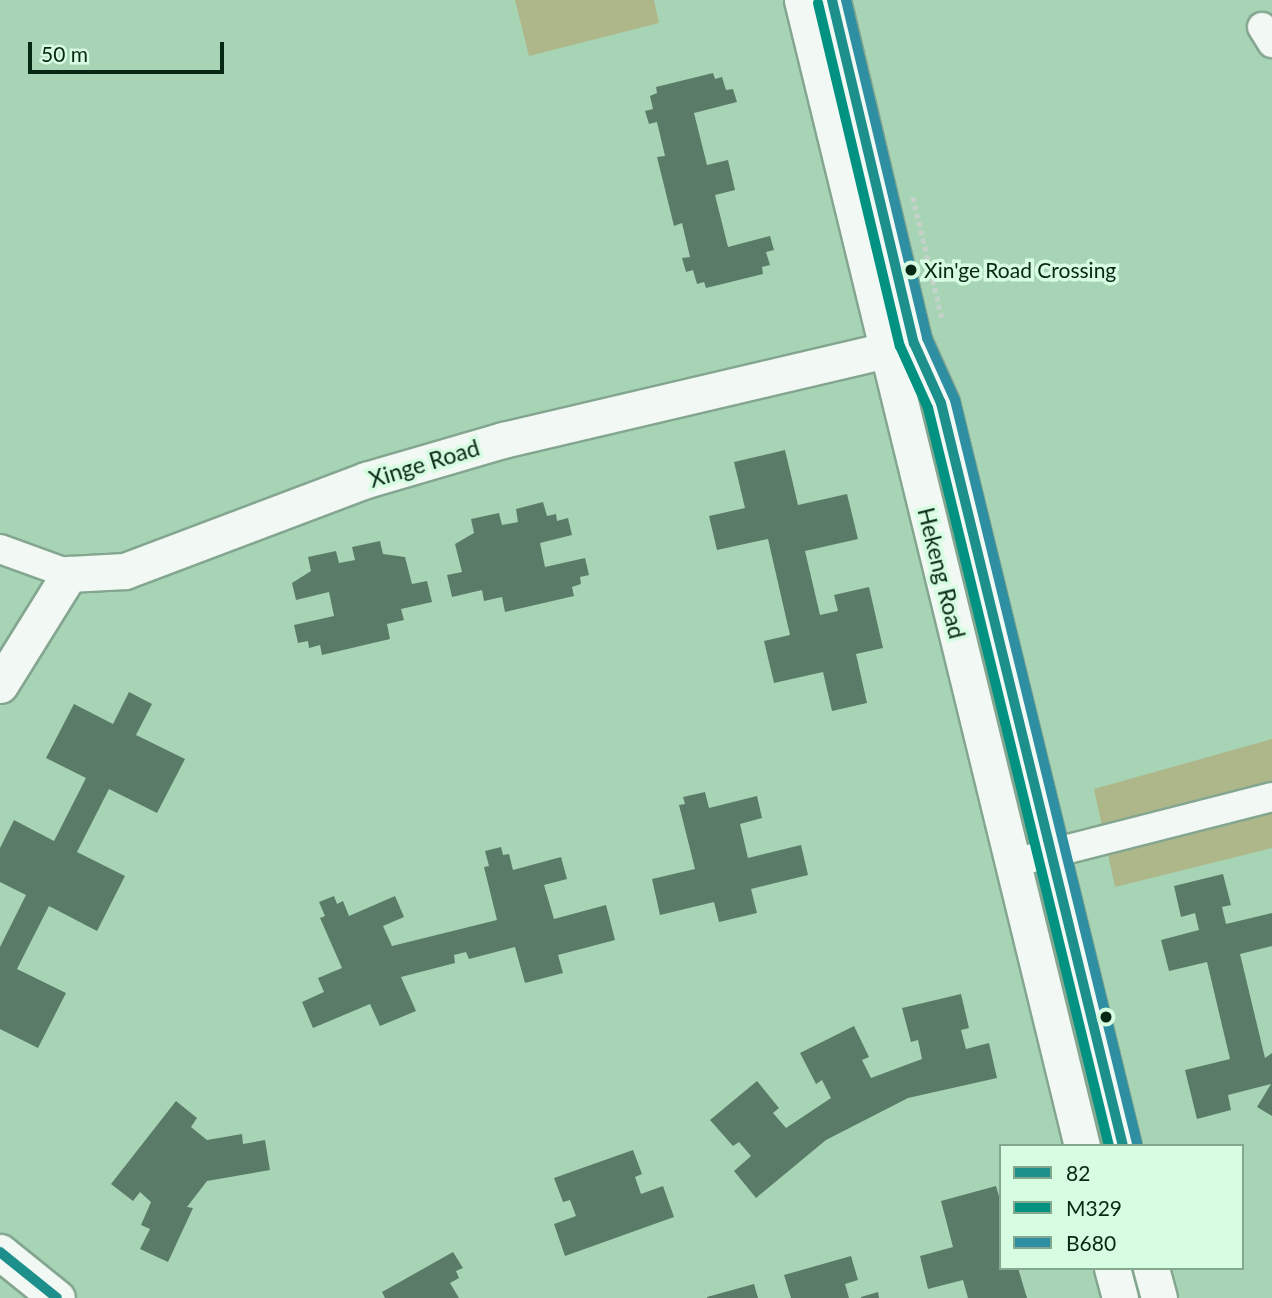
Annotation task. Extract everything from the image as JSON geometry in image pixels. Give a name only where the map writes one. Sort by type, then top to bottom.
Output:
[{"type":"street","name":"Hekeng Road","points":[[802,0],[901,346],[941,403],[1123,1144]]},
{"type":"street","name":"Hekeng Road","points":[[832,0],[901,346],[1013,863],[1082,1144]]},
{"type":"street","name":"Xinge Road","points":[[69,574],[125,571],[366,480],[503,440],[901,346]]},
{"type":"street","points":[[0,549],[69,574],[0,685]]},
{"type":"street","points":[[1013,863],[1272,797]]},
{"type":"street","points":[[0,1252],[57,1298]]},
{"type":"street","points":[[1113,1270],[1120,1298]]},
{"type":"street","points":[[1152,1270],[1159,1298]]},
{"type":"path","points":[[935,285],[942,318]]},
{"type":"green space","points":[[515,0],[654,0],[659,23],[529,56]]},
{"type":"green space","points":[[1272,739],[1272,848],[1115,887],[1094,789]]},
{"type":"building","points":[[713,73],[715,79],[722,77],[726,90],[733,89],[737,102],[694,113],[707,165],[728,160],[735,190],[715,195],[728,247],[770,236],[774,250],[766,252],[770,265],[762,267],[763,274],[706,288],[704,282],[697,284],[693,270],[686,272],[682,258],[690,257],[682,223],[674,226],[657,157],[665,156],[657,122],[649,124],[645,111],[653,109],[650,96],[657,93],[656,87]]},
{"type":"building","points":[[785,450],[798,505],[847,494],[858,539],[805,551],[820,615],[838,611],[834,595],[869,587],[883,648],[856,654],[867,703],[832,711],[823,672],[774,683],[764,641],[790,635],[768,539],[717,550],[709,516],[745,508],[734,462]]},
{"type":"building","points":[[543,502],[547,516],[556,514],[557,521],[568,518],[572,535],[540,543],[545,567],[585,558],[589,575],[580,577],[581,584],[572,587],[574,596],[505,612],[502,597],[484,601],[482,590],[452,597],[447,575],[462,572],[455,544],[474,533],[471,519],[499,513],[502,525],[518,522],[516,509]]},
{"type":"building","points":[[380,541],[383,554],[405,557],[412,584],[427,581],[432,602],[401,609],[404,620],[387,624],[390,639],[322,655],[320,645],[309,648],[308,641],[298,643],[294,625],[334,616],[329,592],[296,600],[292,583],[311,571],[308,557],[336,551],[339,563],[355,560],[352,547]]},
{"type":"building","points":[[129,692],[152,704],[136,735],[185,759],[157,813],[109,789],[77,852],[125,876],[97,931],[49,906],[17,969],[66,993],[38,1048],[0,1029],[0,947],[26,895],[0,882],[0,848],[14,820],[54,841],[86,778],[46,758],[74,704],[113,724]]},
{"type":"building","points":[[705,792],[709,808],[757,796],[762,818],[740,824],[748,858],[801,845],[808,875],[751,889],[757,913],[719,922],[714,902],[660,915],[652,879],[695,869],[679,805],[685,804],[683,797]]},
{"type":"building","points":[[501,847],[503,855],[509,854],[513,870],[561,857],[567,879],[544,885],[554,919],[606,905],[615,940],[558,955],[563,973],[525,983],[515,947],[469,959],[466,952],[454,955],[455,963],[401,977],[416,1011],[380,1026],[370,1004],[313,1028],[302,1002],[324,992],[318,978],[342,968],[320,918],[325,916],[319,902],[334,896],[337,904],[343,901],[349,916],[395,896],[404,917],[383,926],[392,946],[497,920],[484,867],[489,866],[485,851]]},
{"type":"building","points":[[1223,874],[1231,905],[1222,907],[1226,924],[1272,913],[1272,946],[1240,954],[1265,1058],[1272,1053],[1272,1116],[1257,1107],[1271,1084],[1228,1095],[1231,1110],[1197,1119],[1185,1070],[1230,1059],[1207,962],[1169,971],[1161,940],[1199,930],[1195,913],[1181,917],[1174,886]]},
{"type":"building","points":[[961,994],[969,1028],[961,1030],[966,1049],[989,1043],[997,1078],[908,1098],[826,1140],[756,1198],[734,1171],[751,1156],[739,1142],[733,1146],[710,1120],[757,1081],[779,1108],[773,1113],[786,1128],[831,1098],[822,1080],[816,1084],[800,1053],[854,1026],[869,1057],[862,1060],[871,1078],[922,1059],[918,1040],[911,1042],[902,1008]]},
{"type":"building","points":[[176,1101],[197,1118],[191,1127],[207,1140],[242,1134],[243,1144],[265,1140],[270,1170],[207,1181],[187,1207],[193,1208],[168,1262],[140,1249],[150,1229],[141,1225],[151,1202],[140,1192],[133,1201],[111,1184]]},
{"type":"building","points":[[633,1150],[642,1174],[635,1177],[641,1194],[663,1186],[674,1217],[565,1256],[554,1224],[576,1216],[570,1200],[563,1202],[554,1178]]},
{"type":"building","points":[[996,1186],[999,1196],[999,1270],[1019,1270],[1027,1298],[968,1298],[963,1280],[928,1289],[920,1256],[953,1247],[941,1201]]},
{"type":"building","points":[[453,1252],[463,1268],[456,1271],[459,1278],[450,1283],[459,1298],[385,1298],[382,1292]]},
{"type":"building","points":[[851,1256],[858,1280],[845,1284],[849,1298],[791,1298],[784,1275]]},
{"type":"building","points":[[754,1284],[758,1298],[707,1298],[707,1297]]},
{"type":"building","points":[[878,1292],[879,1298],[861,1298],[861,1297]]},
{"type":"transit line","name":"82","points":[[832,0],[914,343],[941,403],[1123,1144]]},
{"type":"transit line","name":"B680","points":[[846,0],[927,338],[955,400],[1137,1143]]},
{"type":"transit line","name":"M329","points":[[818,3],[900,346],[928,408],[1109,1144]]},
{"type":"transit line","name":"82","points":[[0,1252],[57,1298]]},
{"type":"place","name":"Xin'ge Road Crossing","points":[[911,270]]}]
